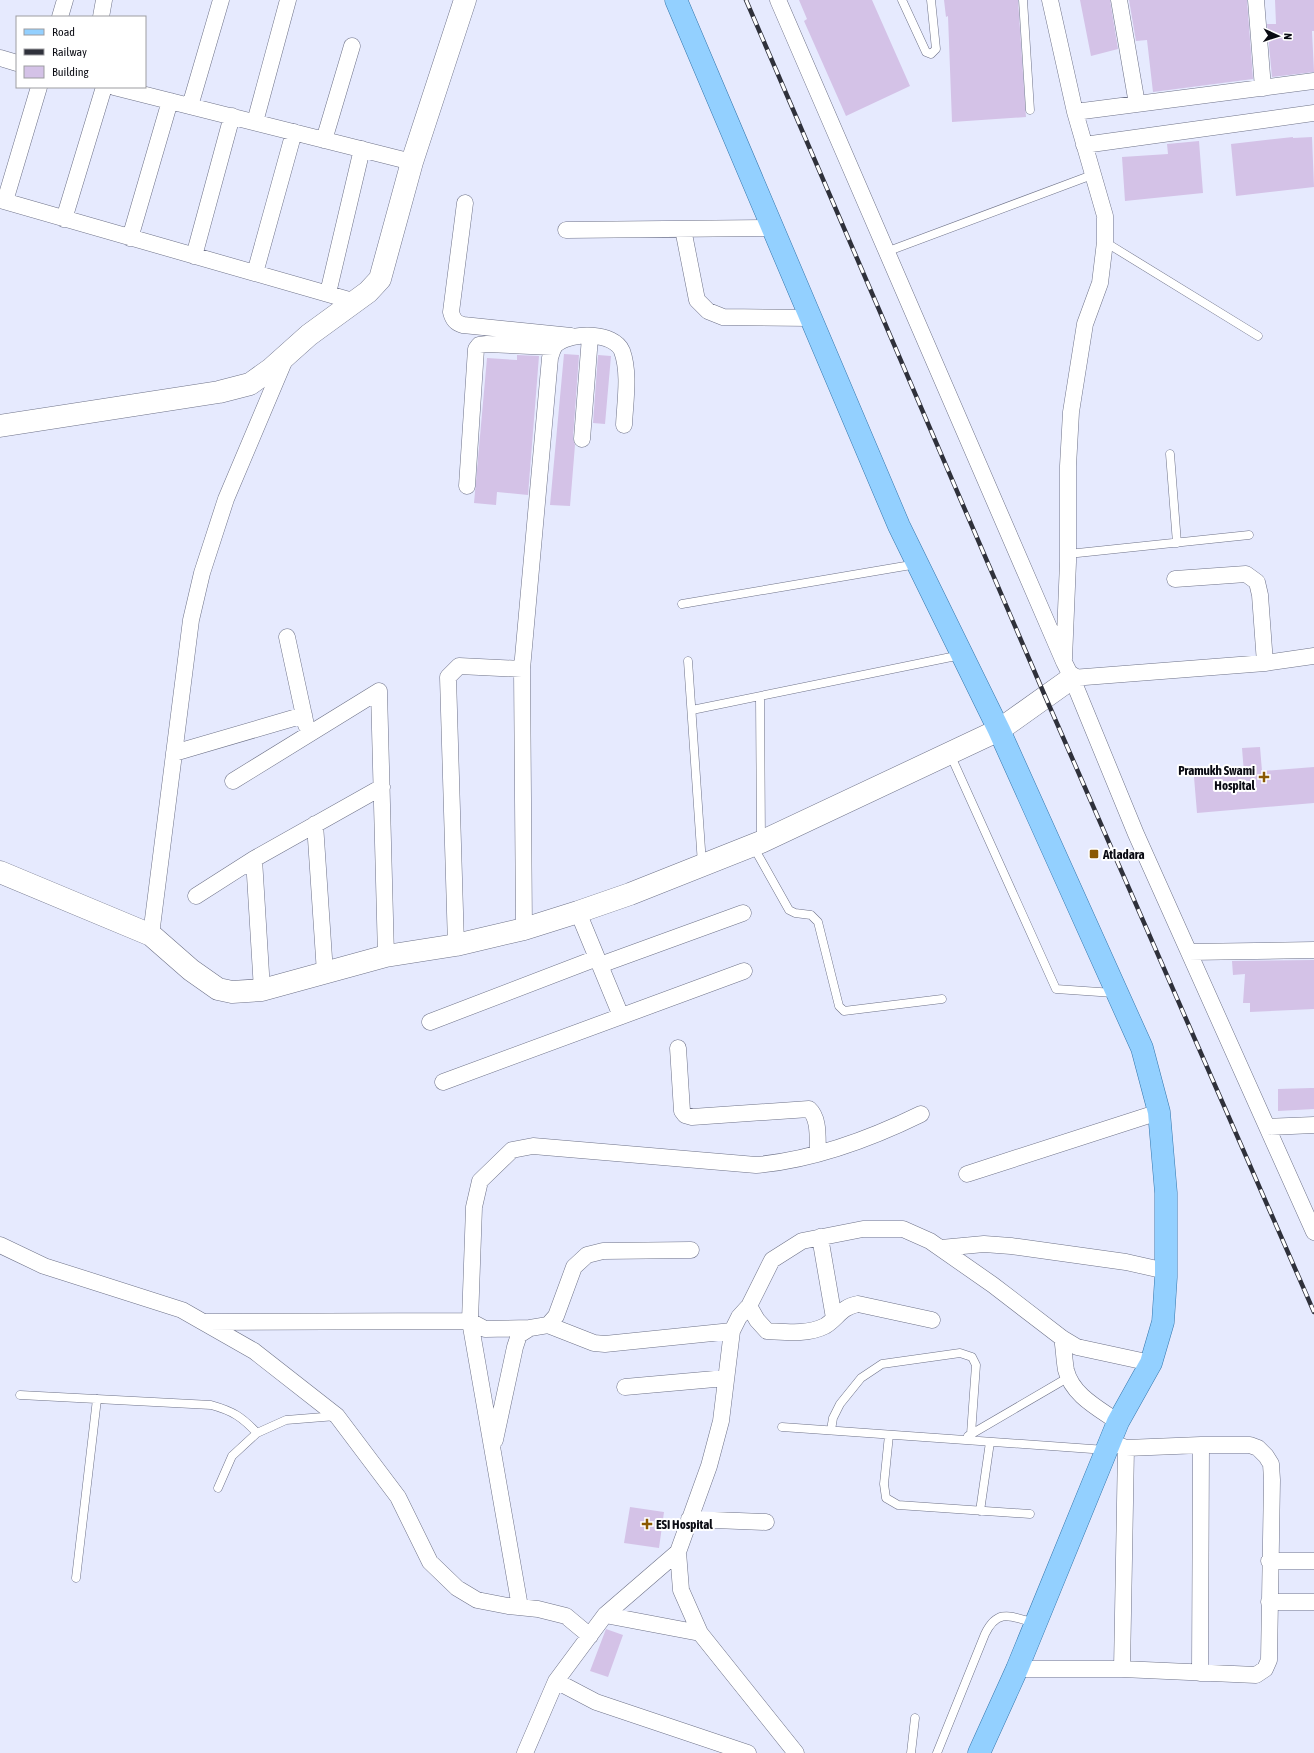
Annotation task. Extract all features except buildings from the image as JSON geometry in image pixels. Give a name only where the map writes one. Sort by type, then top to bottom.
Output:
[{"type":"main road","points":[[676,0],[899,526],[999,730],[1142,1048],[1159,1112],[1166,1193],[1166,1271],[1163,1322],[1150,1363],[979,1753]]},
{"type":"street","points":[[60,16],[65,0]]},
{"type":"street","points":[[101,16],[104,0]]},
{"type":"street","points":[[190,106],[221,0]]},
{"type":"street","points":[[256,122],[288,0]]},
{"type":"street","points":[[0,426],[234,388],[250,384],[309,335],[356,302],[380,279],[412,162],[465,0]]},
{"type":"street","points":[[778,0],[1068,670],[1136,834],[1267,1127],[1306,1198],[1314,1232]]},
{"type":"street","points":[[1050,0],[1075,112],[1105,216],[1105,242],[1100,283],[1085,324],[1071,412],[1068,466],[1068,670]]},
{"type":"street","points":[[1119,0],[1137,104]]},
{"type":"street","points":[[1256,0],[1263,88]]},
{"type":"street","points":[[324,140],[352,46]]},
{"type":"street","points":[[0,58],[16,63]]},
{"type":"street","points":[[1075,112],[1314,81]]},
{"type":"street","points":[[39,88],[2,201],[356,302]]},
{"type":"street","points":[[64,219],[104,88]]},
{"type":"street","points":[[118,88],[412,162]]},
{"type":"street","points":[[130,238],[170,101]]},
{"type":"street","points":[[1084,145],[1314,113]]},
{"type":"street","points":[[194,256],[232,116]]},
{"type":"street","points":[[255,273],[294,132]]},
{"type":"street","points":[[328,294],[362,149]]},
{"type":"street","points":[[465,203],[451,312],[452,319],[457,323],[464,325],[611,339],[621,350],[625,368],[624,425]]},
{"type":"street","points":[[566,230],[773,228]]},
{"type":"street","points":[[683,229],[697,300],[708,311],[723,317],[811,318]]},
{"type":"street","points":[[524,929],[522,669],[550,358],[553,348],[558,343],[571,336]]},
{"type":"street","points":[[582,439],[590,337]]},
{"type":"street","points":[[467,486],[476,349],[479,345],[486,344],[553,348]]},
{"type":"street","points":[[151,935],[191,620],[202,573],[226,499],[287,354]]},
{"type":"street","points":[[1175,578],[1246,574],[1257,582],[1260,595],[1265,663]]},
{"type":"street","points":[[287,637],[308,734]]},
{"type":"street","points":[[0,872],[151,935],[191,970],[218,989],[232,992],[262,990],[386,956],[456,945],[524,929],[578,912],[757,844],[999,730],[1068,670],[1265,663],[1314,656]]},
{"type":"street","points":[[456,945],[448,677],[459,666],[522,669]]},
{"type":"street","points":[[233,781],[379,691],[386,956]]},
{"type":"street","points":[[174,753],[304,715]]},
{"type":"street","points":[[196,896],[254,859],[382,787]]},
{"type":"street","points":[[315,824],[325,973]]},
{"type":"street","points":[[254,859],[262,990]]},
{"type":"street","points":[[578,912],[620,1016]]},
{"type":"street","points":[[430,1022],[743,913]]},
{"type":"street","points":[[1189,952],[1314,950]]},
{"type":"street","points":[[443,1082],[744,971]]},
{"type":"street","points":[[678,1048],[682,1111],[685,1115],[692,1117],[809,1109],[814,1113],[818,1153]]},
{"type":"street","points":[[967,1174],[1159,1112]]},
{"type":"street","points":[[514,1606],[493,1450],[470,1321],[474,1207],[480,1181],[512,1150],[533,1146],[756,1165],[780,1163],[863,1140],[922,1114]]},
{"type":"street","points":[[1267,1127],[1314,1125]]},
{"type":"street","points":[[796,1753],[712,1646],[700,1633],[681,1590],[678,1552],[709,1466],[719,1428],[732,1331],[739,1317],[749,1306],[772,1260],[802,1241],[862,1229],[903,1229],[930,1241],[941,1248],[1062,1338],[1077,1347],[1150,1363]]},
{"type":"street","points":[[820,1237],[834,1318]]},
{"type":"street","points":[[0,1244],[44,1266],[182,1310],[254,1351],[337,1416],[398,1497],[430,1562],[457,1588],[477,1600],[538,1609],[566,1616],[590,1636]]},
{"type":"street","points":[[941,1248],[984,1244],[1011,1246],[1126,1262],[1166,1271]]},
{"type":"street","points":[[548,1325],[556,1316],[574,1267],[587,1255],[603,1251],[691,1250]]},
{"type":"street","points":[[749,1306],[756,1320],[767,1331],[810,1332],[826,1325],[848,1306],[858,1304],[932,1320]]},
{"type":"street","points":[[204,1322],[470,1321],[484,1329],[530,1328],[548,1325],[594,1343],[605,1344],[732,1331]]},
{"type":"street","points":[[493,1450],[515,1346],[519,1335],[530,1328]]},
{"type":"street","points":[[1062,1338],[1066,1370],[1073,1386],[1087,1401],[1115,1440],[1122,1669]]},
{"type":"street","points":[[625,1387],[726,1378]]},
{"type":"street","points":[[1017,1668],[1122,1669],[1256,1675],[1265,1669],[1269,1660],[1271,1464],[1258,1448],[1250,1445],[1201,1445],[1115,1440]]},
{"type":"street","points":[[1200,1673],[1201,1445]]},
{"type":"street","points":[[689,1519],[766,1522]]},
{"type":"street","points":[[525,1753],[556,1680],[605,1615],[678,1552]]},
{"type":"street","points":[[1269,1561],[1314,1561]]},
{"type":"street","points":[[1269,1602],[1314,1602]]},
{"type":"street","points":[[605,1615],[700,1633]]},
{"type":"street","points":[[556,1680],[596,1702],[748,1753]]},
{"type":"lane","points":[[902,0],[926,52],[931,54],[936,49],[931,0]]},
{"type":"lane","points":[[1023,0],[1030,110]]},
{"type":"lane","points":[[886,252],[1092,175]]},
{"type":"lane","points":[[1105,242],[1258,336]]},
{"type":"lane","points":[[1170,454],[1177,543]]},
{"type":"lane","points":[[1068,554],[1249,535]]},
{"type":"lane","points":[[682,604],[918,564]]},
{"type":"lane","points":[[692,710],[962,654]]},
{"type":"lane","points":[[688,660],[702,865]]},
{"type":"lane","points":[[760,697],[757,844],[789,910],[795,913],[811,915],[818,922],[839,1006],[844,1011],[942,999]]},
{"type":"lane","points":[[950,753],[1056,989],[1117,993]]},
{"type":"lane","points":[[831,1430],[833,1418],[840,1404],[862,1378],[882,1364],[960,1353],[972,1357],[976,1365],[971,1434]]},
{"type":"lane","points":[[961,1440],[1069,1377]]},
{"type":"lane","points":[[20,1395],[211,1405],[229,1410],[244,1419],[258,1433]]},
{"type":"lane","points":[[76,1578],[97,1399]]},
{"type":"lane","points":[[218,1488],[232,1456],[258,1433],[286,1420],[337,1416]]},
{"type":"lane","points":[[782,1427],[990,1442],[1115,1440]]},
{"type":"lane","points":[[889,1435],[884,1484],[886,1498],[898,1504],[1030,1514]]},
{"type":"lane","points":[[980,1511],[990,1442]]},
{"type":"lane","points":[[938,1753],[985,1634],[993,1621],[1000,1616],[1007,1615],[1036,1624]]},
{"type":"lane","points":[[911,1753],[915,1718]]},
{"type":"railway","points":[[746,0],[1045,696],[1314,1312]]},
{"type":"place","name":"Pramukh Swami Hospital","points":[[1264,777]]},
{"type":"place","name":"Atladara","points":[[1094,854]]},
{"type":"place","name":"ESI Hospital","points":[[647,1524]]}]
